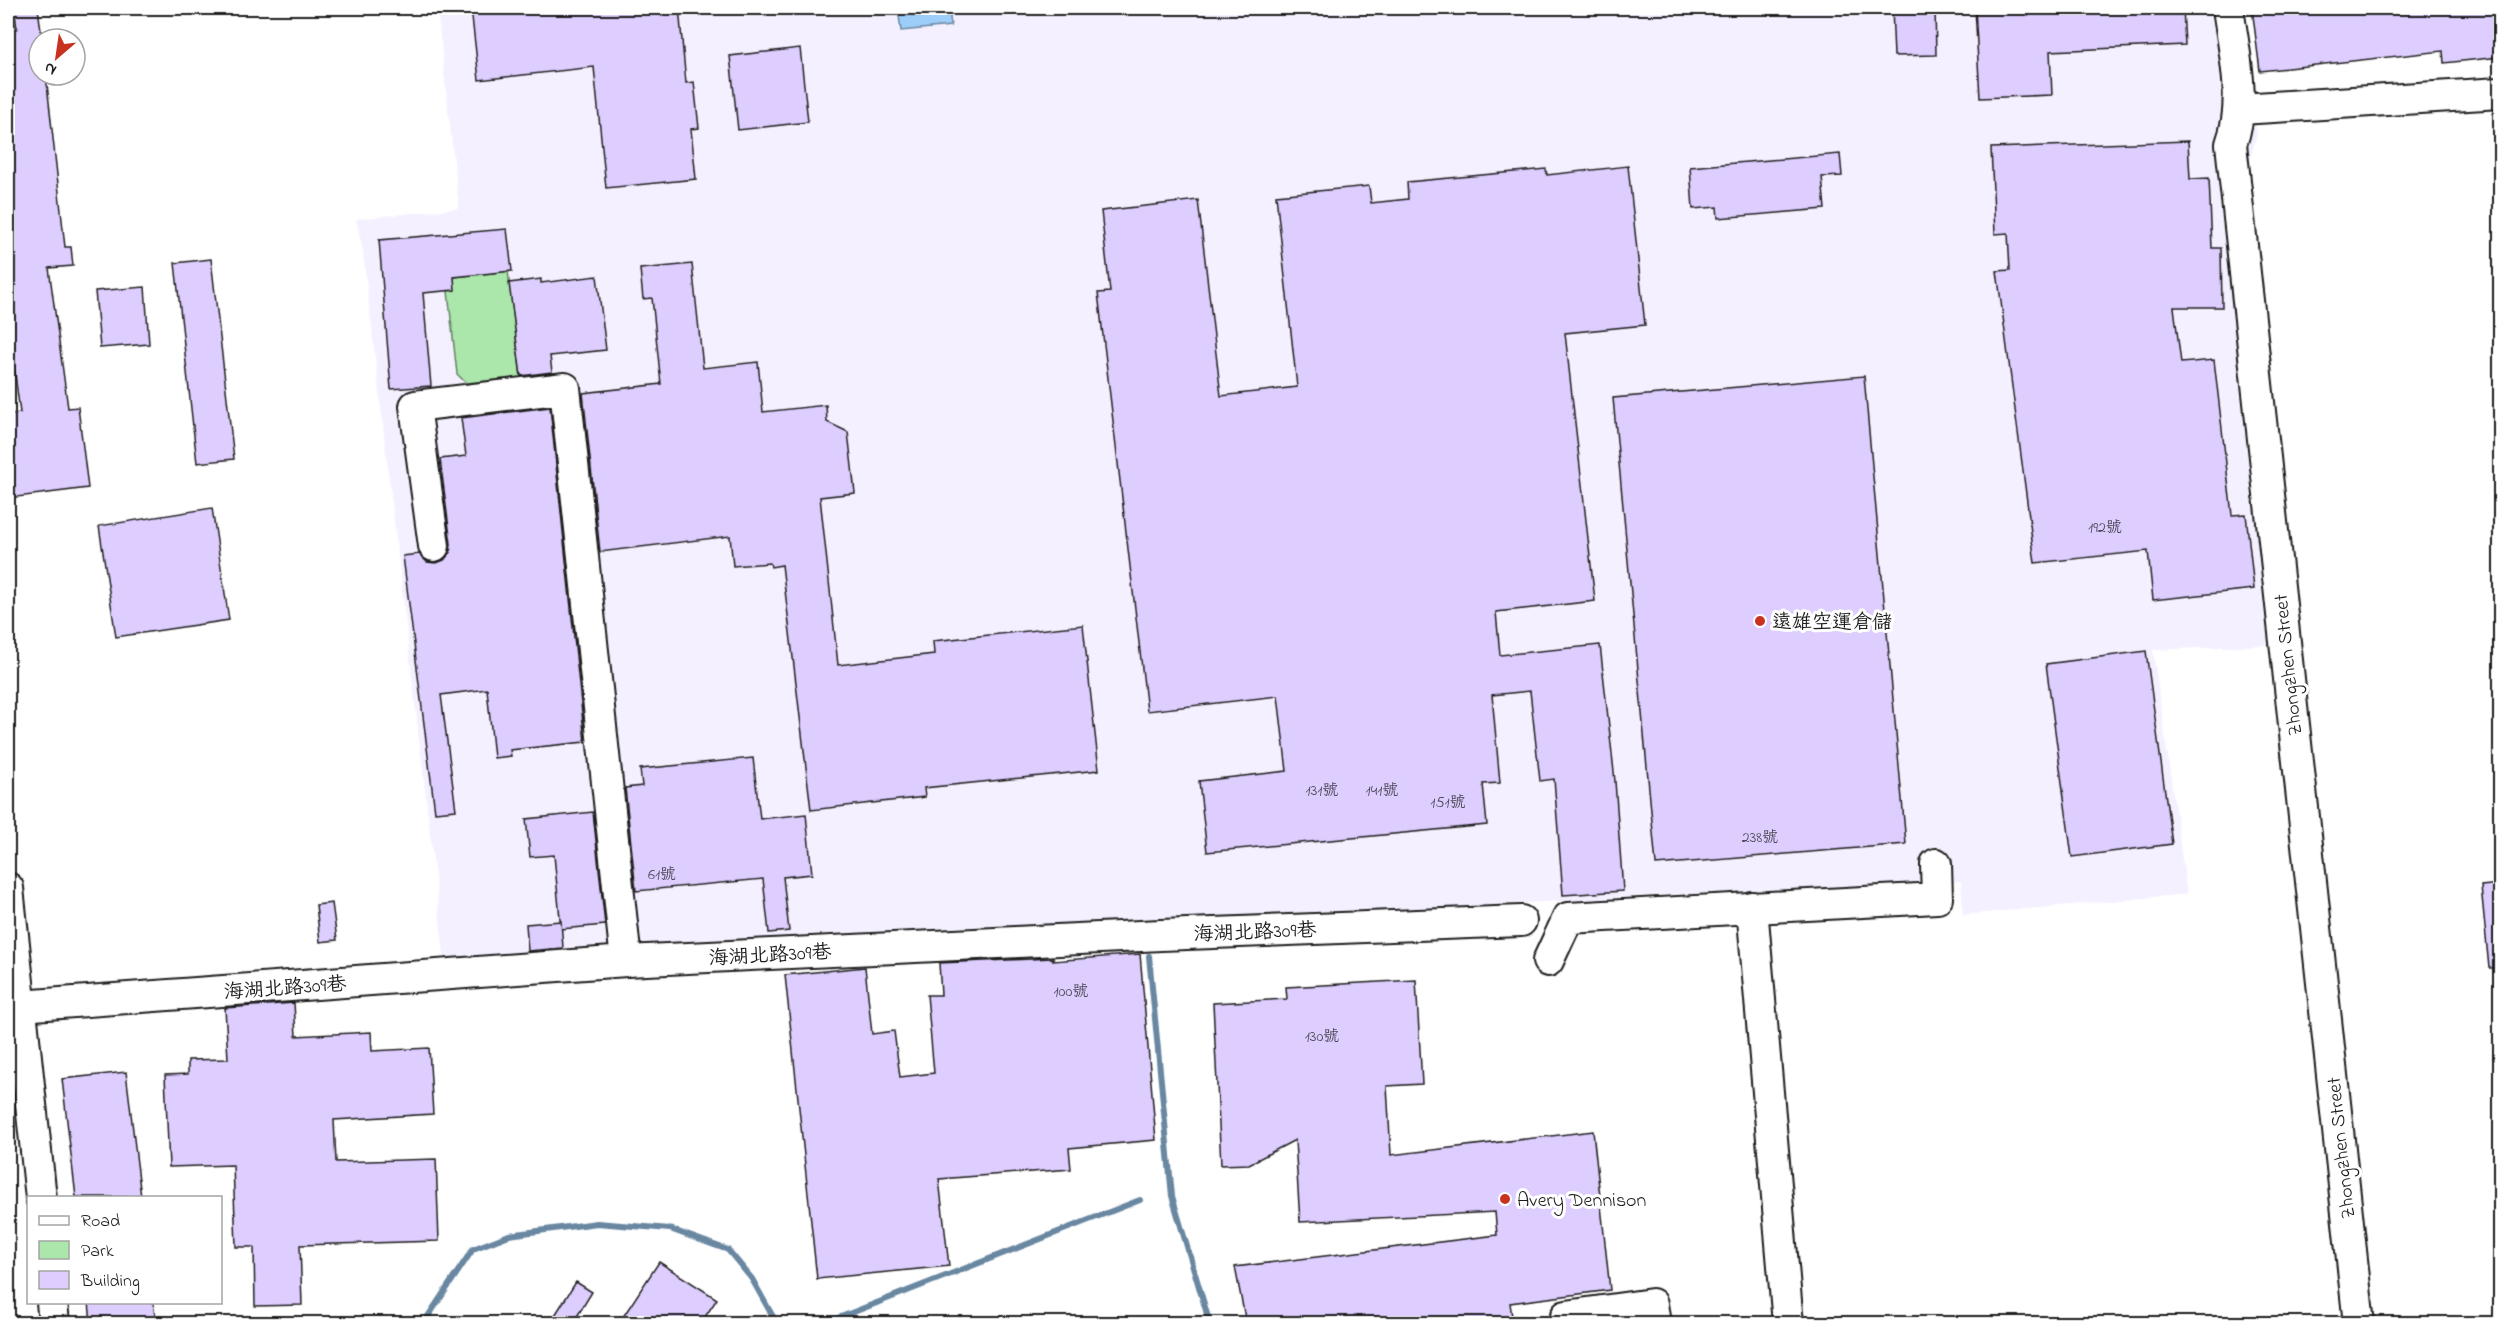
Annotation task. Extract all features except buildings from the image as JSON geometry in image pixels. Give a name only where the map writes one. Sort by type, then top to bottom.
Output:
[{"type":"street","name":"Zhongzhen Street","points":[[2228,8],[2240,109],[2238,127],[2231,144],[2359,1323]]},
{"type":"street","points":[[2240,109],[2500,93]]},
{"type":"street","points":[[434,546],[415,406],[565,388],[626,961]]},
{"type":"street","points":[[1548,961],[1568,918],[1937,898],[1936,864]]},
{"type":"street","points":[[8,888],[41,1196]]},
{"type":"street","points":[[1752,907],[1788,1323]]},
{"type":"street","name":"海湖北路309巷","points":[[20,1006],[626,961],[1161,934],[1521,921]]},
{"type":"street","points":[[52,1304],[54,1323]]},
{"type":"street","points":[[1567,1320],[1652,1304],[1655,1323]]},
{"type":"shaded area","points":[[437,8],[2241,8],[2257,135],[2244,181],[2292,644],[2153,650],[2187,894],[1963,915],[1961,881],[1889,887],[1685,894],[445,964],[363,252],[356,219],[459,208]]},
{"type":"green space","points":[[508,271],[521,378],[466,383],[457,374],[448,291],[454,290],[454,277]]},
{"type":"water","points":[[898,8],[949,8],[951,26],[901,31]]},
{"type":"waterway","points":[[1149,956],[1172,1196],[1210,1324]]},
{"type":"waterway","points":[[823,1324],[1140,1200]]},
{"type":"waterway","points":[[423,1324],[473,1249],[509,1235],[597,1223],[670,1229],[728,1250],[752,1279],[777,1324]]},
{"type":"place","name":"遠雄空運倉儲","points":[[1760,621]]},
{"type":"place","name":"Avery Dennison","points":[[1505,1199]]}]
